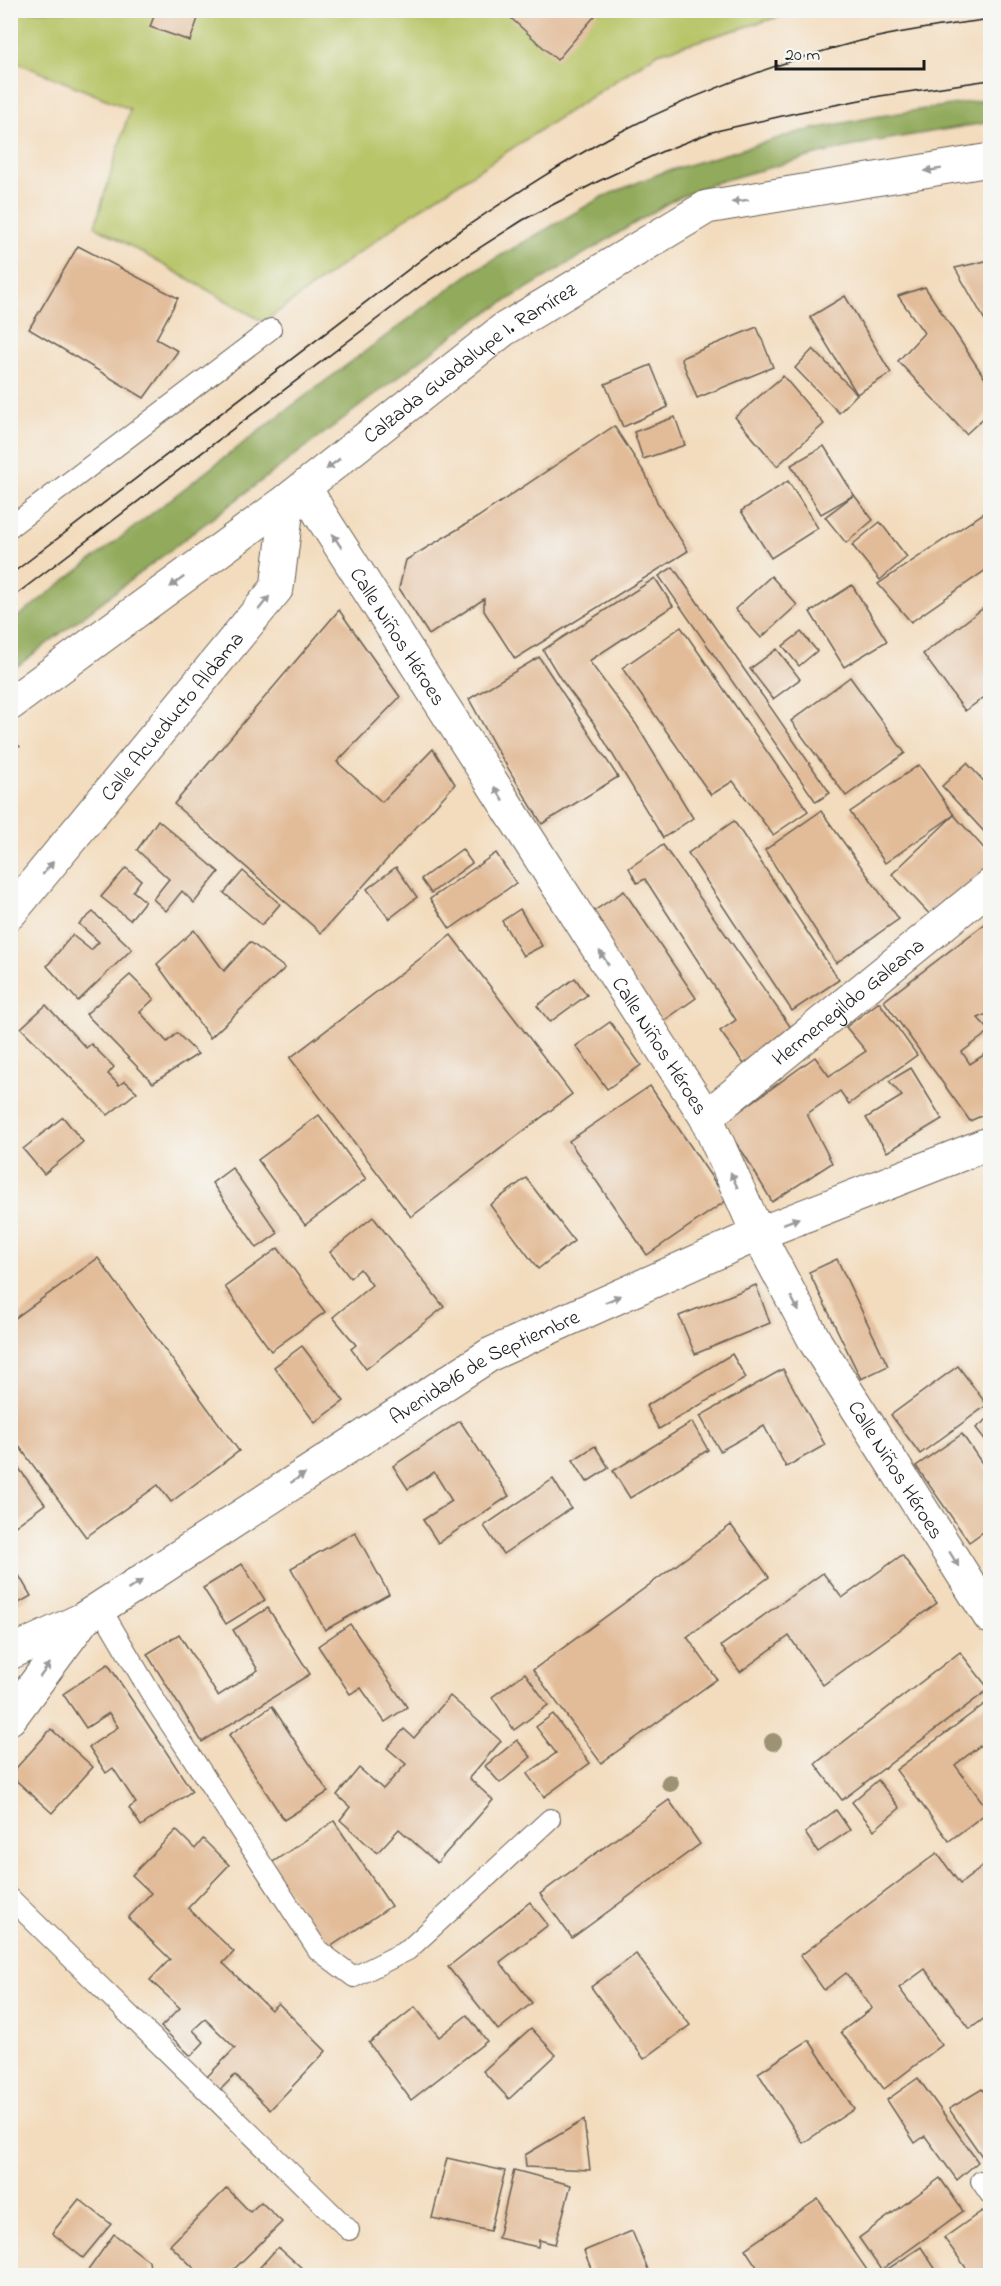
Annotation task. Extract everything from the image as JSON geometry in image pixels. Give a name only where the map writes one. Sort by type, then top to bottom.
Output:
[{"type":"street","name":"Calzada Guadalupe I. Ramírez","points":[[10,704],[296,493],[503,330],[707,207],[990,160]]},
{"type":"street","name":"Calle Acueducto Aldama","points":[[10,913],[277,588],[296,493]]},
{"type":"street","name":"Calle Niños Héroes","points":[[296,493],[326,524],[706,1117],[758,1234],[816,1343],[990,1617]]},
{"type":"street","name":"Hermenegildo Galeana","points":[[706,1117],[990,886]]},
{"type":"street","name":"Avenida16 de Septiembre","points":[[10,1653],[92,1613],[490,1354],[758,1234],[990,1143]]},
{"type":"street","points":[[10,1718],[92,1613]]},
{"type":"lane","points":[[10,527],[271,329]]},
{"type":"lane","points":[[92,1613],[156,1702],[318,1950],[354,1977],[408,1950],[550,1819]]},
{"type":"lane","points":[[10,1898],[349,2230]]},
{"type":"green space","points":[[10,11],[799,11],[658,53],[413,213],[264,322],[95,226],[130,109],[11,60]]},
{"type":"green space","points":[[990,99],[990,122],[871,142],[812,156],[714,183],[673,200],[468,324],[11,671],[11,622],[289,408],[472,272],[602,197],[661,173],[799,132],[874,117]]},
{"type":"building","points":[[156,10],[201,10],[190,41],[150,27]]},
{"type":"building","points":[[502,10],[600,10],[557,60]]},
{"type":"building","points":[[78,246],[178,298],[156,339],[178,351],[144,398],[29,329]]},
{"type":"building","points":[[990,260],[990,329],[955,268]]},
{"type":"building","points":[[925,287],[990,386],[990,412],[966,434],[898,361],[924,333],[898,296]]},
{"type":"building","points":[[845,296],[891,373],[857,394],[810,317]]},
{"type":"building","points":[[757,327],[773,367],[697,398],[681,358]]},
{"type":"building","points":[[813,349],[857,394],[839,413],[795,368]]},
{"type":"building","points":[[651,365],[668,407],[623,427],[605,384]]},
{"type":"building","points":[[783,376],[824,424],[777,466],[735,417]]},
{"type":"building","points":[[675,417],[685,445],[643,459],[634,432]]},
{"type":"building","points":[[614,426],[646,475],[658,504],[688,551],[515,659],[484,611],[484,599],[429,635],[399,588],[406,560],[478,517]]},
{"type":"building","points":[[824,446],[854,495],[821,514],[791,465]]},
{"type":"building","points":[[788,481],[818,528],[771,558],[741,511]]},
{"type":"building","points":[[854,495],[873,520],[846,543],[825,517]]},
{"type":"building","points":[[990,509],[990,567],[911,622],[878,584]]},
{"type":"building","points":[[880,522],[907,557],[880,580],[852,545]]},
{"type":"building","points":[[673,567],[830,793],[816,802],[659,576]]},
{"type":"building","points":[[771,576],[797,605],[761,638],[735,609]]},
{"type":"building","points":[[655,578],[673,606],[589,661],[636,724],[693,818],[663,838],[593,722],[560,678],[543,650]]},
{"type":"building","points":[[852,585],[887,641],[844,667],[810,612]]},
{"type":"building","points":[[990,603],[990,693],[965,711],[923,654]]},
{"type":"building","points":[[339,610],[400,697],[337,762],[382,802],[433,749],[455,784],[321,933],[174,804]]},
{"type":"building","points":[[681,627],[808,811],[773,835],[733,781],[711,795],[622,668]]},
{"type":"building","points":[[801,632],[817,651],[799,666],[783,646]]},
{"type":"building","points":[[777,649],[800,679],[773,699],[750,669]]},
{"type":"building","points":[[539,657],[618,777],[542,824],[469,699]]},
{"type":"building","points":[[850,677],[905,753],[846,796],[791,721]]},
{"type":"building","points":[[967,763],[990,788],[990,838],[942,786]]},
{"type":"building","points":[[919,765],[954,815],[885,863],[850,812]]},
{"type":"building","points":[[821,811],[899,919],[836,963],[765,850]]},
{"type":"building","points":[[954,815],[990,855],[990,867],[934,919],[892,874]]},
{"type":"building","points":[[158,820],[219,872],[194,903],[182,891],[166,911],[153,899],[169,879],[137,850]]},
{"type":"building","points":[[734,821],[839,980],[792,1011],[688,853]]},
{"type":"building","points":[[663,845],[792,1029],[744,1064],[720,1031],[736,1020],[645,879],[637,883],[629,868]]},
{"type":"building","points":[[462,849],[472,863],[431,893],[421,879]]},
{"type":"building","points":[[496,853],[516,883],[450,929],[430,899]]},
{"type":"building","points":[[396,867],[417,897],[389,919],[367,889]]},
{"type":"building","points":[[126,868],[141,880],[133,891],[145,901],[130,920],[101,897]]},
{"type":"building","points":[[243,871],[280,904],[262,925],[224,893]]},
{"type":"building","points":[[624,891],[696,998],[662,1022],[588,915]]},
{"type":"building","points":[[520,909],[542,946],[523,956],[502,921]]},
{"type":"building","points":[[93,912],[132,949],[78,1001],[47,966],[72,935],[91,950],[99,942],[79,924]]},
{"type":"building","points":[[990,920],[990,1019],[987,1014],[978,1018],[990,1031],[962,1052],[970,1064],[990,1051],[990,1112],[970,1121],[884,1001]]},
{"type":"building","points":[[194,930],[224,971],[250,942],[285,968],[210,1038],[157,964]]},
{"type":"building","points":[[451,935],[572,1094],[411,1217],[290,1058]]},
{"type":"building","points":[[130,975],[154,999],[140,1012],[167,1042],[177,1033],[198,1054],[153,1083],[86,1014]]},
{"type":"building","points":[[575,978],[587,995],[550,1022],[537,1006]]},
{"type":"building","points":[[879,1002],[917,1055],[849,1104],[840,1091],[807,1114],[832,1163],[772,1202],[746,1157],[722,1124],[815,1057],[829,1076],[866,1051],[846,1027]]},
{"type":"building","points":[[46,1005],[86,1048],[91,1044],[114,1067],[108,1074],[119,1085],[125,1081],[137,1092],[108,1115],[21,1028]]},
{"type":"building","points":[[610,1022],[641,1065],[607,1089],[576,1046]]},
{"type":"building","points":[[911,1068],[942,1119],[887,1152],[866,1118],[902,1096],[889,1081]]},
{"type":"building","points":[[650,1086],[727,1200],[647,1255],[569,1141]]},
{"type":"building","points":[[319,1115],[366,1179],[305,1225],[258,1160]]},
{"type":"building","points":[[63,1117],[83,1142],[44,1174],[23,1149]]},
{"type":"building","points":[[232,1168],[278,1233],[257,1248],[212,1183]]},
{"type":"building","points":[[526,1178],[574,1241],[538,1269],[490,1205]]},
{"type":"building","points":[[373,1217],[444,1307],[366,1369],[351,1349],[356,1345],[333,1317],[372,1285],[360,1269],[350,1278],[330,1252]]},
{"type":"building","points":[[278,1248],[325,1312],[271,1351],[225,1287]]},
{"type":"building","points":[[98,1258],[239,1451],[171,1502],[158,1485],[86,1537],[10,1434],[10,1322]]},
{"type":"building","points":[[837,1259],[888,1366],[861,1379],[809,1272]]},
{"type":"building","points":[[756,1285],[770,1323],[695,1354],[679,1316]]},
{"type":"building","points":[[302,1346],[344,1401],[315,1423],[274,1367]]},
{"type":"building","points":[[732,1354],[746,1378],[659,1429],[646,1406]]},
{"type":"building","points":[[958,1366],[987,1405],[920,1454],[891,1415]]},
{"type":"building","points":[[783,1369],[825,1445],[786,1467],[764,1426],[720,1451],[700,1416]]},
{"type":"building","points":[[990,1417],[990,1446],[976,1428]]},
{"type":"building","points":[[460,1421],[509,1496],[438,1543],[423,1520],[452,1501],[434,1472],[408,1489],[393,1466]]},
{"type":"building","points":[[692,1422],[708,1450],[630,1498],[613,1471]]},
{"type":"building","points":[[962,1434],[990,1475],[990,1527],[969,1542],[916,1466]]},
{"type":"building","points":[[595,1446],[609,1468],[587,1482],[573,1460]]},
{"type":"building","points":[[10,1456],[45,1504],[10,1530]]},
{"type":"building","points":[[553,1479],[571,1508],[503,1554],[484,1526]]},
{"type":"building","points":[[731,1525],[769,1577],[687,1637],[717,1679],[601,1763],[533,1670]]},
{"type":"building","points":[[355,1532],[389,1594],[325,1630],[291,1568]]},
{"type":"building","points":[[902,1555],[937,1603],[823,1685],[789,1636],[740,1672],[721,1646],[823,1573],[842,1598]]},
{"type":"building","points":[[10,1560],[31,1596],[10,1608]]},
{"type":"building","points":[[242,1564],[265,1600],[226,1624],[203,1588]]},
{"type":"building","points":[[268,1608],[310,1674],[202,1742],[147,1654],[179,1634],[218,1696],[258,1670],[233,1630]]},
{"type":"building","points":[[350,1624],[407,1707],[385,1722],[361,1688],[350,1694],[318,1646]]},
{"type":"building","points":[[960,1652],[989,1689],[842,1800],[815,1764]]},
{"type":"building","points":[[108,1664],[192,1791],[141,1826],[129,1808],[136,1803],[113,1768],[106,1773],[89,1747],[118,1727],[109,1713],[86,1728],[63,1694]]},
{"type":"building","points":[[525,1673],[548,1705],[514,1730],[492,1697]]},
{"type":"building","points":[[450,1696],[501,1741],[469,1778],[493,1800],[437,1863],[399,1829],[377,1853],[340,1820],[350,1807],[337,1795],[359,1768],[383,1789],[406,1764],[387,1748],[404,1729],[414,1738]]},
{"type":"building","points":[[990,1700],[990,1738],[955,1765],[989,1811],[949,1841],[896,1770]]},
{"type":"building","points":[[272,1706],[328,1792],[284,1820],[229,1735]]},
{"type":"building","points":[[553,1714],[590,1763],[544,1797],[527,1774],[556,1753],[536,1727]]},
{"type":"building","points":[[51,1729],[93,1767],[52,1813],[10,1775]]},
{"type":"building","points":[[517,1740],[531,1757],[500,1783],[485,1766]]},
{"type":"building","points":[[878,1780],[900,1808],[874,1830],[852,1802]]},
{"type":"building","points":[[669,1800],[700,1844],[572,1938],[540,1894]]},
{"type":"building","points":[[836,1810],[850,1830],[818,1852],[805,1833]]},
{"type":"building","points":[[334,1821],[391,1906],[327,1949],[270,1864]]},
{"type":"building","points":[[176,1830],[195,1849],[203,1839],[229,1865],[188,1908],[234,1952],[223,1963],[271,2010],[278,2003],[326,2051],[270,2110],[235,2075],[218,2092],[205,2079],[235,2048],[205,2019],[193,2030],[204,2042],[191,2056],[161,2027],[180,2008],[150,1980],[170,1959],[128,1918],[151,1893],[132,1875]]},
{"type":"building","points":[[937,1853],[960,1884],[990,1861],[990,2014],[970,2029],[925,1969],[899,1988],[942,2045],[884,2089],[841,2032],[872,2008],[846,1973],[824,1990],[800,1956]]},
{"type":"building","points":[[530,1902],[548,1925],[500,1962],[532,2003],[498,2030],[448,1967]]},
{"type":"building","points":[[636,1954],[690,2025],[644,2059],[591,1987]]},
{"type":"building","points":[[415,2007],[439,2037],[467,2015],[487,2041],[411,2100],[369,2043]]},
{"type":"building","points":[[531,2028],[556,2055],[509,2099],[483,2071]]},
{"type":"building","points":[[809,2040],[854,2109],[803,2143],[758,2073]]},
{"type":"building","points":[[918,2078],[978,2162],[957,2180],[925,2136],[915,2143],[887,2100]]},
{"type":"building","points":[[982,2089],[990,2101],[990,2168],[949,2109]]},
{"type":"building","points":[[584,2120],[590,2170],[526,2167],[525,2155]]},
{"type":"building","points":[[447,2158],[505,2171],[490,2231],[432,2218]]},
{"type":"building","points":[[514,2170],[571,2185],[555,2244],[539,2240],[538,2247],[498,2238]]},
{"type":"building","points":[[940,2178],[963,2211],[881,2270],[859,2238]]},
{"type":"building","points":[[227,2188],[250,2212],[261,2202],[282,2222],[227,2276],[202,2276],[170,2245]]},
{"type":"building","points":[[79,2199],[111,2224],[83,2258],[52,2233]]},
{"type":"building","points":[[818,2199],[867,2270],[859,2276],[763,2276],[745,2249]]},
{"type":"building","points":[[982,2211],[990,2223],[990,2276],[972,2276],[944,2238]]},
{"type":"building","points":[[632,2231],[650,2274],[594,2276],[584,2251]]},
{"type":"building","points":[[114,2234],[149,2261],[151,2276],[84,2276]]},
{"type":"building","points":[[278,2247],[311,2276],[252,2276]]},
{"type":"building","points":[[921,2247],[940,2276],[877,2276]]},
{"type":"tram line","points":[[10,575],[452,236],[532,184],[614,135],[702,94],[794,60],[873,38],[990,19]]},
{"type":"tram line","points":[[10,599],[423,284],[523,220],[661,152],[712,132],[880,96],[990,80]]}]
